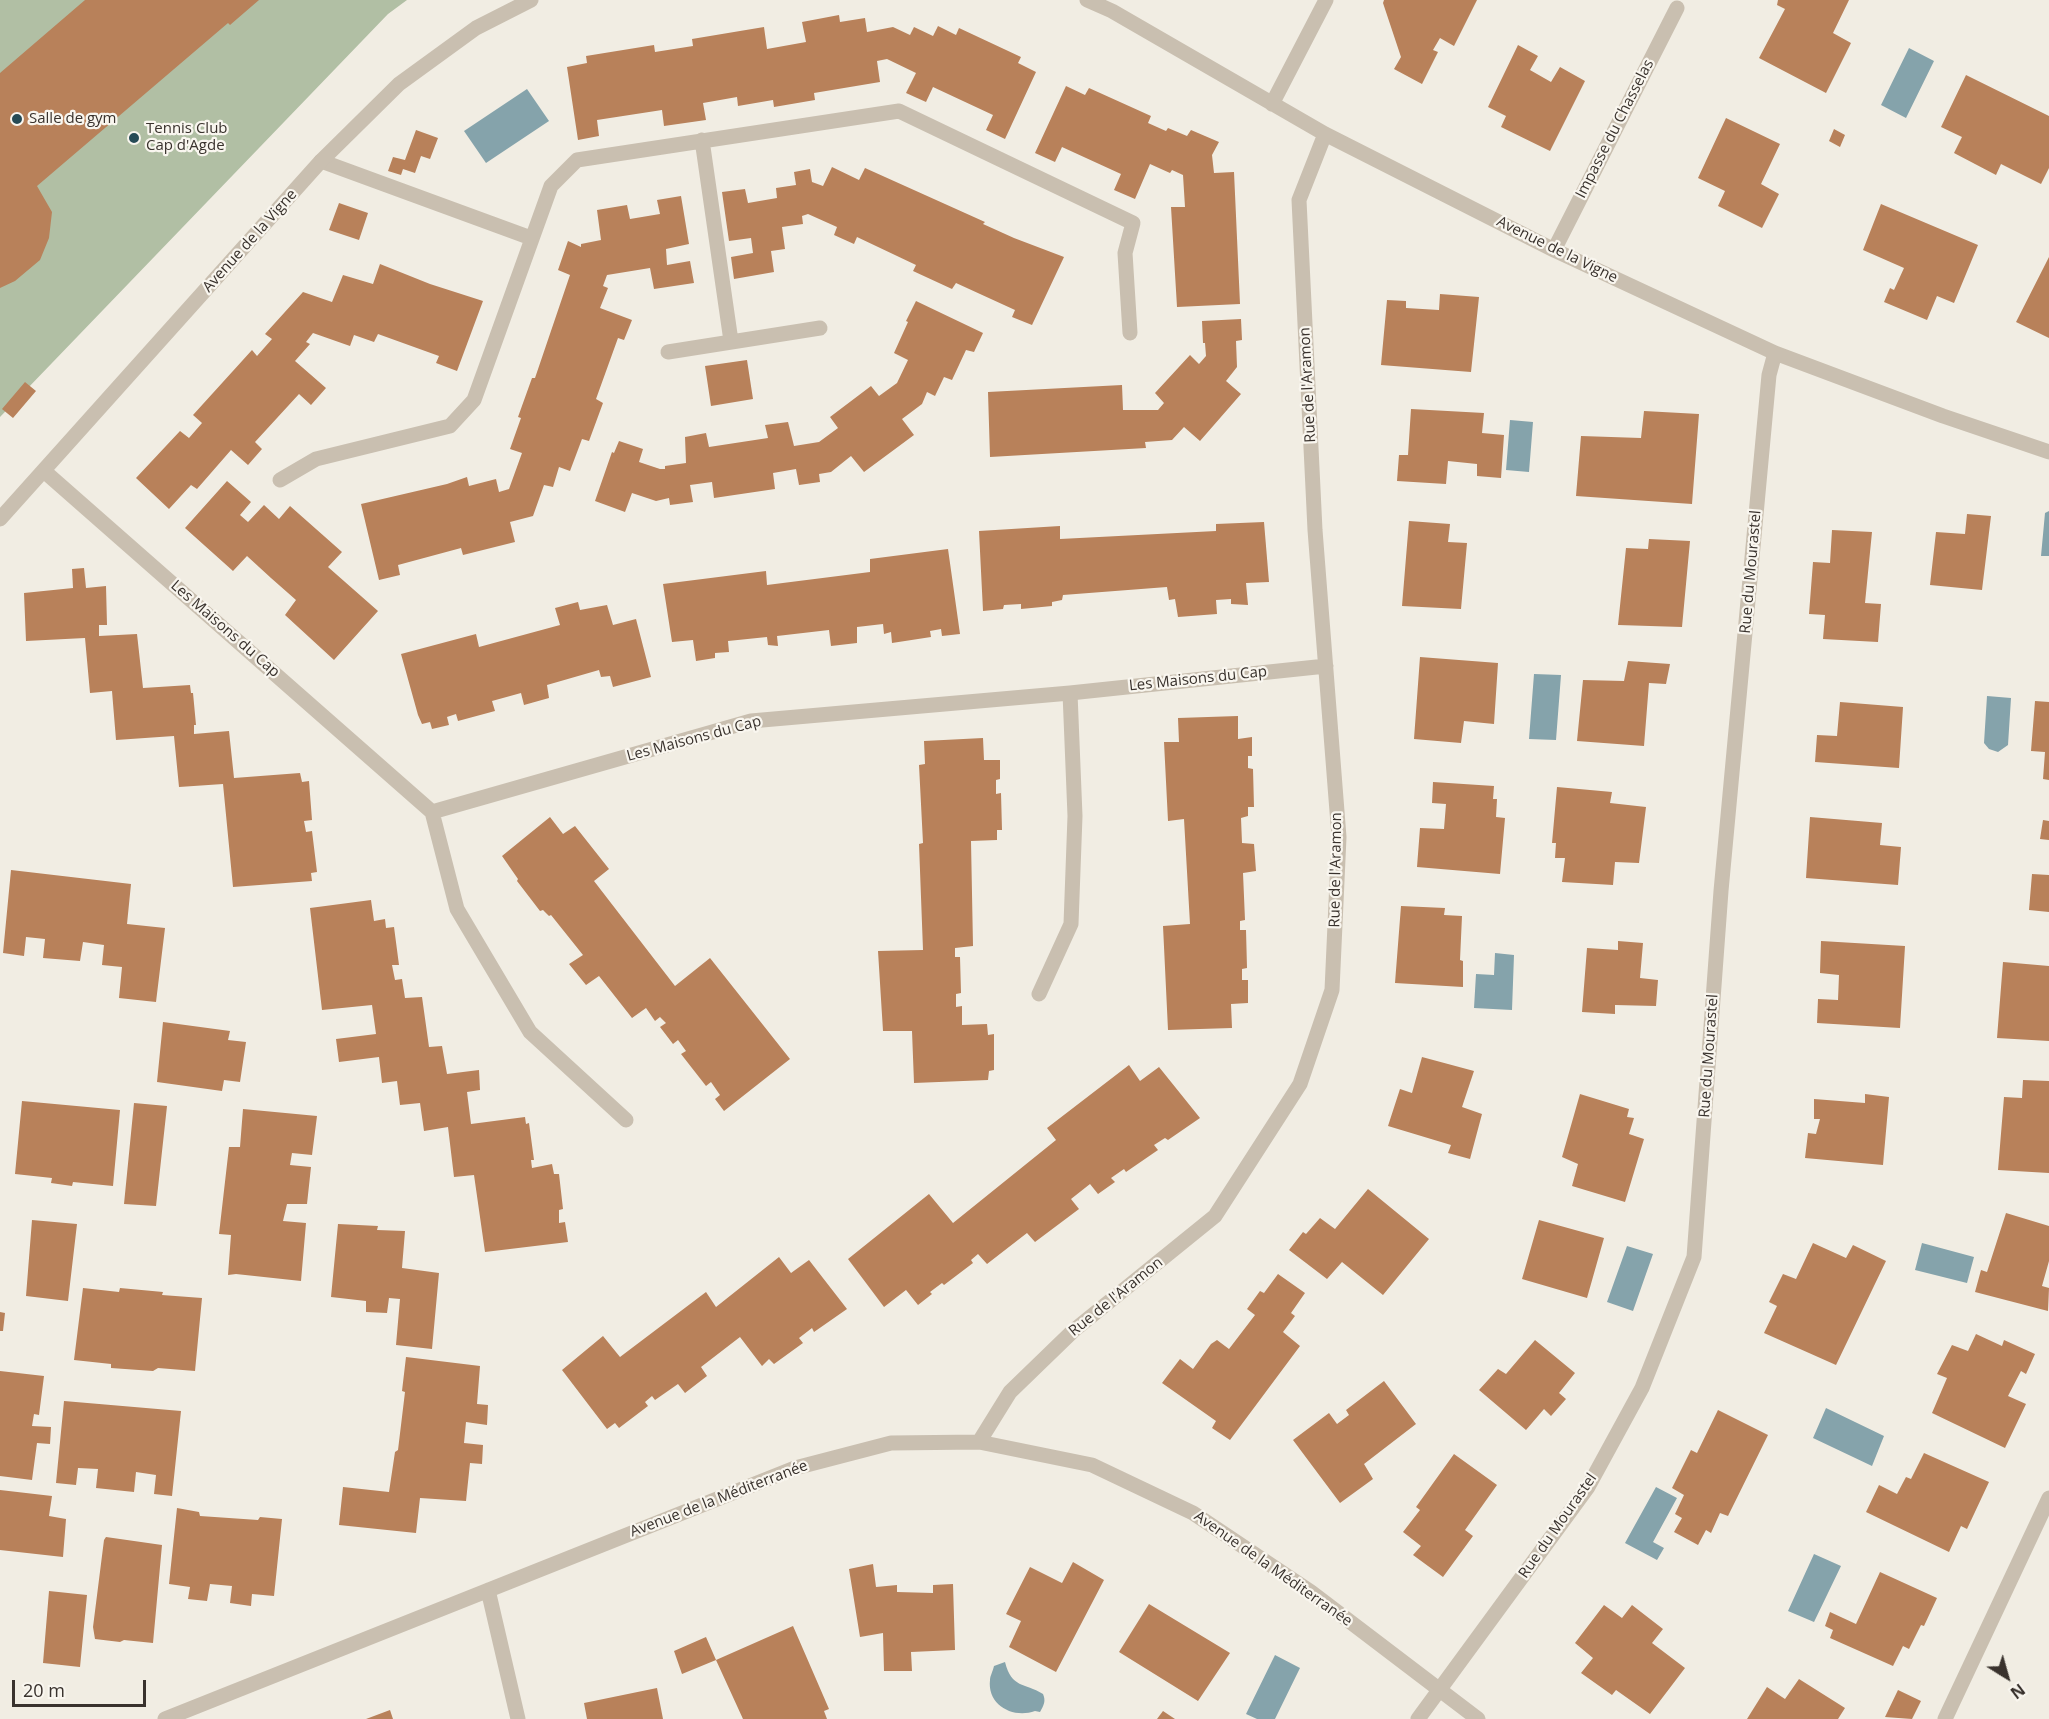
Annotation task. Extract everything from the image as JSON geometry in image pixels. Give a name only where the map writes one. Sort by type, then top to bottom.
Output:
[{"type":"street","name":"Avenue de la Vigne","points":[[0,519],[321,161],[399,84],[476,28],[531,0]]},
{"type":"street","name":"Avenue de la Vigne","points":[[1087,0],[1112,11],[1325,135],[1554,250],[1775,352],[1943,416],[2049,452]]},
{"type":"street","points":[[1272,104],[1326,0]]},
{"type":"street","name":"Impasse du Chasselas","points":[[1554,250],[1677,8]]},
{"type":"street","points":[[280,480],[316,459],[450,426],[474,400],[551,186],[577,160],[898,111],[1133,223],[1125,253],[1130,333]]},
{"type":"street","name":"Rue de l'Aramon","points":[[979,1442],[1010,1392],[1073,1331],[1215,1216],[1300,1083],[1332,990],[1339,837],[1315,530],[1299,200],[1325,135]]},
{"type":"street","points":[[702,140],[730,341]]},
{"type":"street","points":[[321,161],[531,238]]},
{"type":"street","points":[[668,352],[820,328]]},
{"type":"street","name":"Rue du Mourastel","points":[[1418,1719],[1588,1487],[1642,1388],[1694,1257],[1721,891],[1769,375],[1775,352]]},
{"type":"street","name":"Les Maisons du Cap","points":[[44,471],[432,812],[751,721],[1070,693],[1326,666]]},
{"type":"street","points":[[1039,994],[1071,924],[1075,816],[1070,693]]},
{"type":"street","points":[[432,812],[457,909],[530,1032],[626,1120]]},
{"type":"street","name":"Avenue de la Méditerranée","points":[[165,1719],[795,1468],[891,1443],[979,1442],[1092,1465],[1193,1513],[1311,1592],[1478,1719]]},
{"type":"street","points":[[1945,1719],[2049,1498]]},
{"type":"street","points":[[488,1590],[518,1719]]},
{"type":"green space","name":"Tennis Club Cap d'Agde","points":[[0,0],[407,0],[388,14],[0,417]]},
{"type":"water","points":[[1909,48],[1934,61],[1906,118],[1881,105]]},
{"type":"water","points":[[527,89],[549,121],[486,163],[464,131]]},
{"type":"water","points":[[1510,420],[1533,422],[1529,472],[1506,470]]},
{"type":"water","points":[[2049,511],[2049,556],[2041,556],[2045,513]]},
{"type":"water","points":[[1534,674],[1561,675],[1556,740],[1529,739]]},
{"type":"water","points":[[1987,696],[2011,698],[2008,745],[1998,752],[1989,749],[1984,743]]},
{"type":"water","points":[[1495,953],[1514,955],[1512,1010],[1474,1008],[1476,974],[1494,975]]},
{"type":"water","points":[[1922,1243],[1974,1257],[1967,1283],[1915,1270]]},
{"type":"water","points":[[1627,1246],[1653,1254],[1633,1311],[1607,1302]]},
{"type":"water","points":[[1826,1408],[1884,1436],[1872,1466],[1813,1438]]},
{"type":"water","points":[[1656,1487],[1677,1498],[1653,1542],[1664,1548],[1657,1560],[1625,1543]]},
{"type":"water","points":[[1814,1554],[1841,1566],[1814,1622],[1788,1611]]},
{"type":"water","points":[[1275,1655],[1300,1668],[1275,1719],[1257,1719],[1246,1714]]},
{"type":"water","points":[[1005,1662],[1015,1681],[1043,1694],[1044,1703],[1040,1712],[1018,1713],[1003,1708],[997,1703],[990,1689],[990,1678],[994,1666]]},
{"type":"building","points":[[85,0],[259,0],[230,25],[228,23],[37,186],[52,212],[49,238],[40,260],[15,281],[0,288],[0,73]]},
{"type":"building","points":[[1384,0],[1477,0],[1454,46],[1440,38],[1433,50],[1438,52],[1422,84],[1394,69],[1401,57],[1383,3]]},
{"type":"building","points":[[1778,0],[1849,0],[1833,33],[1851,43],[1826,93],[1759,58],[1785,9],[1777,5]]},
{"type":"building","points":[[839,15],[840,22],[865,18],[867,32],[893,27],[910,35],[914,27],[933,36],[938,26],[956,35],[959,28],[1021,57],[1018,63],[1036,72],[1005,139],[986,130],[993,115],[933,87],[926,102],[906,93],[916,73],[887,59],[877,61],[880,82],[814,93],[815,100],[774,107],[773,100],[738,106],[737,97],[703,103],[706,120],[664,126],[662,110],[597,120],[599,136],[578,140],[567,67],[587,63],[586,56],[654,45],[655,52],[693,46],[692,39],[764,27],[767,49],[806,42],[802,22]]},
{"type":"building","points":[[1518,45],[1538,56],[1530,70],[1551,82],[1560,67],[1585,81],[1550,151],[1501,127],[1506,116],[1488,107]]},
{"type":"building","points":[[1966,75],[2049,116],[2049,168],[2041,184],[2001,164],[1996,175],[1954,153],[1962,137],[1941,127]]},
{"type":"building","points":[[1066,86],[1085,95],[1089,88],[1151,116],[1148,123],[1166,131],[1168,128],[1187,136],[1191,130],[1219,142],[1212,155],[1214,173],[1234,172],[1240,304],[1177,307],[1171,207],[1185,207],[1183,175],[1172,170],[1170,173],[1150,164],[1135,199],[1114,190],[1121,174],[1062,147],[1055,162],[1035,153]]},
{"type":"building","points":[[1726,118],[1780,144],[1761,184],[1779,194],[1762,228],[1718,206],[1725,191],[1698,178]]},
{"type":"building","points":[[1834,129],[1845,135],[1840,147],[1829,141]]},
{"type":"building","points":[[416,130],[438,138],[430,159],[421,156],[415,173],[403,169],[401,175],[388,171],[393,157],[405,160]]},
{"type":"building","points":[[832,167],[859,180],[865,168],[985,222],[983,224],[1014,238],[1064,257],[1032,325],[1012,317],[1015,310],[956,283],[952,289],[913,271],[916,265],[857,237],[854,244],[834,235],[837,227],[808,214],[802,216],[803,224],[782,227],[785,249],[771,251],[774,272],[734,279],[731,257],[753,253],[751,238],[729,241],[722,192],[745,189],[748,203],[777,198],[776,188],[796,185],[794,172],[810,169],[812,182],[823,186]]},
{"type":"building","points":[[681,196],[689,244],[666,249],[667,265],[690,261],[694,283],[654,289],[650,268],[607,275],[603,286],[608,288],[600,308],[632,320],[624,340],[618,338],[596,399],[603,403],[589,441],[582,439],[570,471],[559,467],[553,487],[544,485],[533,516],[510,522],[515,542],[463,555],[461,548],[398,565],[400,575],[379,580],[361,504],[447,484],[467,477],[469,486],[496,479],[499,492],[509,489],[522,453],[510,449],[521,418],[518,417],[532,378],[535,378],[570,275],[558,270],[568,241],[581,247],[581,244],[601,240],[597,210],[627,205],[630,219],[660,214],[657,200]]},
{"type":"building","points":[[339,203],[368,213],[359,240],[329,230]]},
{"type":"building","points":[[1881,204],[1978,245],[1954,303],[1937,296],[1927,320],[1884,302],[1890,288],[1894,290],[1904,268],[1863,250]]},
{"type":"building","points":[[2049,257],[2049,338],[2016,322]]},
{"type":"building","points":[[380,264],[430,284],[483,301],[457,371],[436,363],[439,356],[378,334],[374,342],[354,335],[350,346],[313,333],[306,342],[310,344],[295,361],[326,388],[311,405],[299,394],[255,442],[262,449],[248,465],[231,450],[197,489],[191,485],[169,509],[136,478],[180,431],[189,438],[202,423],[193,415],[252,350],[257,356],[272,339],[265,334],[303,292],[332,302],[343,275],[373,284]]},
{"type":"building","points":[[1440,294],[1479,297],[1471,372],[1381,365],[1387,300],[1406,301],[1406,308],[1439,310]]},
{"type":"building","points":[[916,301],[983,333],[974,352],[966,350],[952,380],[944,377],[935,396],[927,392],[922,404],[902,419],[914,435],[864,472],[851,456],[831,472],[819,474],[820,482],[799,485],[796,469],[773,473],[775,489],[714,498],[712,482],[690,485],[693,502],[670,505],[669,498],[656,501],[632,493],[625,512],[595,501],[612,452],[614,453],[619,441],[643,449],[639,462],[660,469],[686,463],[685,437],[706,433],[709,447],[768,438],[765,425],[788,422],[794,446],[819,442],[838,428],[830,417],[871,386],[879,396],[897,383],[908,360],[894,353]]},
{"type":"building","points":[[1241,319],[1242,340],[1236,341],[1237,367],[1226,381],[1241,394],[1200,441],[1184,427],[1172,440],[1145,442],[1146,448],[990,457],[988,392],[1122,385],[1123,410],[1158,410],[1164,403],[1155,393],[1190,355],[1199,364],[1206,356],[1202,321]]},
{"type":"building","points":[[747,360],[753,399],[711,406],[705,366]]},
{"type":"building","points":[[25,382],[36,391],[13,418],[2,409]]},
{"type":"building","points":[[1411,409],[1484,413],[1482,433],[1504,435],[1501,478],[1477,476],[1477,464],[1448,461],[1446,484],[1397,481],[1399,455],[1408,455]]},
{"type":"building","points":[[1644,411],[1699,414],[1692,504],[1576,496],[1581,436],[1641,438]]},
{"type":"building","points":[[227,481],[251,502],[240,515],[248,522],[264,505],[279,519],[290,506],[342,552],[328,567],[378,611],[334,660],[285,615],[296,600],[247,556],[233,571],[185,528]]},
{"type":"building","points":[[1967,514],[1991,516],[1982,590],[1930,585],[1936,532],[1965,534]]},
{"type":"building","points":[[1409,521],[1450,524],[1448,542],[1467,543],[1461,609],[1402,606]]},
{"type":"building","points":[[1264,522],[1269,582],[1246,583],[1248,605],[1231,604],[1231,599],[1216,600],[1217,614],[1178,617],[1175,599],[1169,600],[1167,587],[1063,595],[1062,600],[1052,602],[1052,606],[1021,609],[1021,604],[1004,605],[1003,609],[983,611],[979,531],[1060,526],[1060,539],[1216,531],[1216,524]]},
{"type":"building","points":[[1832,530],[1872,532],[1865,603],[1881,604],[1878,642],[1823,639],[1825,615],[1809,614],[1813,562],[1830,563]]},
{"type":"building","points":[[1649,539],[1690,541],[1682,627],[1618,625],[1626,548],[1648,549]]},
{"type":"building","points":[[948,549],[960,634],[942,636],[941,629],[930,631],[931,637],[892,643],[891,632],[884,634],[883,624],[857,627],[857,643],[831,646],[829,630],[777,636],[778,646],[768,645],[767,637],[728,641],[729,652],[715,653],[715,658],[696,661],[693,640],[672,642],[663,584],[766,571],[767,585],[870,572],[870,559]]},
{"type":"building","points":[[84,568],[86,588],[106,586],[107,625],[99,625],[99,636],[137,634],[143,688],[190,685],[196,725],[194,725],[194,734],[229,731],[234,778],[300,773],[302,782],[309,781],[312,820],[304,821],[306,832],[312,831],[317,872],[311,873],[312,881],[233,887],[223,784],[179,787],[174,736],[116,740],[112,691],[90,693],[85,638],[26,641],[24,593],[73,588],[72,569]]},
{"type":"building","points":[[578,602],[580,610],[607,605],[613,625],[636,619],[651,677],[613,687],[610,676],[601,677],[599,670],[547,685],[549,698],[524,705],[521,693],[492,701],[495,711],[458,721],[456,714],[447,717],[449,725],[432,729],[430,722],[422,724],[401,654],[476,634],[479,647],[560,625],[555,608]]},
{"type":"building","points":[[1420,657],[1498,663],[1494,724],[1464,721],[1461,743],[1414,739]]},
{"type":"building","points":[[1628,661],[1670,664],[1666,684],[1649,683],[1644,746],[1577,741],[1583,680],[1624,681]]},
{"type":"building","points":[[2035,701],[2049,702],[2049,780],[2043,779],[2045,752],[2031,751]]},
{"type":"building","points":[[1840,702],[1903,707],[1899,768],[1815,762],[1817,735],[1837,736]]},
{"type":"building","points":[[1238,716],[1238,739],[1252,737],[1252,756],[1248,756],[1248,768],[1253,769],[1254,807],[1248,807],[1248,816],[1241,818],[1242,843],[1254,844],[1256,871],[1243,873],[1245,920],[1240,921],[1240,930],[1246,930],[1247,968],[1242,969],[1242,980],[1248,980],[1248,1003],[1231,1004],[1232,1028],[1168,1030],[1163,926],[1190,924],[1184,819],[1168,821],[1164,742],[1179,742],[1178,718]]},
{"type":"building","points":[[983,738],[984,760],[1000,760],[1000,779],[996,780],[996,794],[1001,793],[1002,830],[997,830],[997,840],[971,841],[973,946],[955,948],[955,957],[960,957],[961,993],[956,994],[956,1007],[962,1006],[962,1025],[987,1024],[988,1035],[994,1034],[994,1070],[989,1071],[988,1080],[914,1083],[912,1031],[883,1031],[878,951],[923,950],[919,844],[923,843],[919,765],[925,764],[924,741]]},
{"type":"building","points":[[1433,782],[1494,786],[1493,799],[1497,799],[1496,817],[1505,818],[1500,874],[1417,867],[1420,828],[1444,829],[1446,804],[1432,803]]},
{"type":"building","points":[[1557,787],[1612,792],[1610,803],[1646,807],[1639,863],[1615,862],[1613,885],[1562,882],[1565,858],[1555,858],[1556,843],[1552,843]]},
{"type":"building","points":[[550,817],[563,834],[575,826],[609,869],[594,881],[675,986],[710,958],[790,1059],[724,1111],[715,1099],[720,1095],[711,1082],[706,1086],[681,1054],[686,1051],[678,1040],[673,1044],[660,1027],[666,1023],[660,1017],[655,1021],[646,1008],[632,1018],[599,976],[586,985],[569,964],[583,955],[551,915],[549,916],[543,910],[540,911],[517,881],[518,879],[502,856]]},
{"type":"building","points":[[1810,817],[1882,823],[1880,845],[1901,847],[1898,885],[1806,878]]},
{"type":"building","points":[[2043,820],[2049,821],[2049,840],[2040,839]]},
{"type":"building","points":[[11,870],[131,884],[127,924],[165,928],[156,1002],[119,998],[122,967],[102,965],[104,945],[83,942],[80,961],[43,958],[45,939],[26,937],[24,956],[3,953]]},
{"type":"building","points":[[2032,874],[2049,875],[2049,912],[2029,910]]},
{"type":"building","points":[[371,900],[374,921],[385,919],[386,928],[394,927],[399,965],[392,965],[395,980],[402,979],[405,998],[422,997],[429,1047],[442,1046],[447,1074],[479,1070],[480,1090],[467,1092],[471,1124],[525,1117],[526,1124],[529,1123],[534,1160],[531,1160],[532,1168],[552,1164],[554,1174],[559,1174],[563,1209],[559,1210],[559,1223],[565,1222],[568,1242],[485,1252],[474,1175],[454,1177],[448,1127],[424,1131],[420,1103],[400,1105],[397,1081],[382,1083],[379,1057],[339,1062],[336,1039],[376,1034],[372,1005],[322,1010],[310,908]]},
{"type":"building","points":[[1401,906],[1445,908],[1444,915],[1462,916],[1460,960],[1463,961],[1463,987],[1395,983]]},
{"type":"building","points":[[1618,941],[1643,943],[1640,978],[1658,980],[1656,1006],[1615,1005],[1615,1014],[1582,1012],[1587,948],[1618,950]]},
{"type":"building","points":[[1821,941],[1905,946],[1900,1028],[1817,1023],[1818,999],[1838,1000],[1839,975],[1820,973]]},
{"type":"building","points":[[2003,962],[2049,966],[2049,1041],[1997,1038]]},
{"type":"building","points":[[163,1022],[230,1031],[228,1040],[246,1042],[240,1082],[224,1080],[222,1091],[157,1082]]},
{"type":"building","points":[[1422,1057],[1474,1071],[1462,1107],[1482,1114],[1470,1159],[1448,1153],[1451,1145],[1388,1126],[1400,1089],[1412,1093]]},
{"type":"building","points":[[1129,1065],[1140,1081],[1159,1067],[1200,1118],[1168,1140],[1165,1138],[1154,1145],[1158,1150],[1126,1172],[1124,1169],[1111,1178],[1115,1182],[1098,1194],[1090,1184],[1071,1199],[1079,1209],[1035,1242],[1027,1233],[987,1264],[978,1254],[971,1260],[973,1263],[944,1285],[942,1283],[930,1292],[932,1294],[918,1305],[906,1290],[884,1307],[848,1259],[929,1194],[953,1223],[1056,1140],[1047,1128]]},
{"type":"building","points":[[2023,1080],[2049,1081],[2049,1173],[1998,1170],[2004,1097],[2022,1098]]},
{"type":"building","points":[[1580,1094],[1629,1109],[1627,1117],[1634,1118],[1629,1134],[1644,1139],[1625,1202],[1572,1186],[1578,1164],[1562,1157]]},
{"type":"building","points":[[1865,1094],[1889,1097],[1883,1165],[1805,1158],[1808,1133],[1816,1134],[1820,1119],[1814,1119],[1814,1099],[1865,1103]]},
{"type":"building","points":[[22,1101],[120,1110],[113,1186],[73,1182],[72,1186],[51,1183],[52,1178],[15,1174]]},
{"type":"building","points":[[134,1103],[167,1106],[156,1206],[124,1204]]},
{"type":"building","points":[[243,1109],[317,1116],[312,1155],[292,1153],[290,1165],[311,1167],[307,1204],[287,1204],[283,1221],[306,1223],[301,1281],[228,1275],[231,1235],[219,1234],[229,1147],[240,1147]]},
{"type":"building","points":[[1368,1189],[1429,1239],[1383,1295],[1342,1262],[1327,1279],[1289,1250],[1303,1232],[1306,1234],[1320,1218],[1335,1229]]},
{"type":"building","points":[[2006,1213],[2049,1226],[2049,1261],[2042,1286],[2049,1288],[2048,1311],[1975,1292],[1981,1270],[1987,1272]]},
{"type":"building","points":[[32,1220],[77,1224],[68,1301],[26,1296]]},
{"type":"building","points":[[1539,1220],[1604,1238],[1587,1298],[1522,1279]]},
{"type":"building","points":[[338,1224],[378,1226],[377,1230],[405,1231],[402,1268],[439,1273],[432,1349],[396,1345],[400,1299],[389,1298],[387,1313],[366,1312],[366,1301],[331,1297]]},
{"type":"building","points":[[1813,1243],[1846,1258],[1853,1245],[1886,1261],[1836,1365],[1764,1333],[1777,1306],[1769,1302],[1783,1274],[1796,1279]]},
{"type":"building","points":[[779,1257],[791,1273],[809,1260],[847,1309],[814,1332],[812,1328],[799,1338],[803,1343],[774,1364],[769,1359],[762,1366],[740,1337],[701,1367],[707,1376],[685,1393],[678,1384],[655,1400],[652,1396],[645,1402],[648,1406],[619,1428],[615,1423],[607,1429],[562,1370],[603,1336],[620,1357],[706,1292],[716,1307]]},
{"type":"building","points":[[1278,1274],[1305,1293],[1291,1313],[1295,1316],[1283,1332],[1300,1346],[1230,1440],[1212,1428],[1216,1421],[1162,1383],[1180,1359],[1193,1369],[1211,1344],[1217,1340],[1229,1349],[1255,1315],[1247,1309],[1260,1291],[1264,1293]]},
{"type":"building","points":[[83,1288],[119,1292],[120,1288],[163,1292],[162,1295],[202,1298],[195,1371],[111,1368],[111,1364],[74,1360]]},
{"type":"building","points":[[0,1312],[5,1313],[3,1331],[0,1331]]},
{"type":"building","points":[[1976,1334],[2002,1346],[2004,1340],[2035,1354],[2026,1374],[2021,1371],[2008,1396],[2026,1404],[2005,1448],[1932,1413],[1947,1378],[1937,1374],[1952,1345],[1968,1351]]},
{"type":"building","points":[[1535,1340],[1575,1373],[1559,1393],[1566,1399],[1551,1416],[1544,1409],[1526,1430],[1479,1390],[1498,1369],[1506,1374]]},
{"type":"building","points":[[406,1357],[480,1366],[477,1404],[488,1405],[487,1425],[466,1422],[464,1443],[483,1445],[482,1464],[470,1463],[466,1501],[420,1498],[416,1533],[339,1525],[343,1487],[389,1492],[395,1452],[398,1450],[405,1392],[402,1391]]},
{"type":"building","points":[[0,1371],[44,1376],[39,1415],[34,1414],[32,1426],[51,1427],[50,1444],[37,1443],[32,1480],[0,1476]]},
{"type":"building","points":[[1384,1381],[1416,1424],[1364,1464],[1373,1479],[1340,1503],[1293,1440],[1329,1413],[1337,1424],[1349,1415],[1346,1410]]},
{"type":"building","points":[[64,1401],[181,1411],[172,1496],[154,1494],[156,1475],[136,1472],[134,1492],[96,1488],[98,1469],[78,1468],[76,1485],[56,1483]]},
{"type":"building","points":[[1718,1410],[1768,1435],[1728,1516],[1720,1513],[1711,1533],[1706,1530],[1698,1545],[1674,1532],[1682,1518],[1675,1514],[1684,1495],[1672,1488],[1691,1450],[1697,1453]]},
{"type":"building","points":[[1924,1453],[1989,1482],[1967,1529],[1961,1526],[1949,1552],[1866,1512],[1879,1485],[1897,1494],[1906,1477],[1911,1479]]},
{"type":"building","points":[[1454,1454],[1497,1485],[1465,1530],[1473,1536],[1443,1577],[1413,1555],[1421,1546],[1403,1532],[1420,1510],[1416,1507]]},
{"type":"building","points":[[0,1490],[52,1496],[49,1516],[66,1519],[63,1557],[0,1550]]},
{"type":"building","points":[[177,1508],[199,1512],[200,1516],[258,1520],[260,1517],[282,1519],[274,1596],[252,1594],[251,1606],[230,1603],[232,1586],[210,1584],[207,1601],[188,1599],[190,1587],[169,1584]]},
{"type":"building","points":[[106,1537],[162,1545],[153,1643],[95,1639],[93,1627]]},
{"type":"building","points":[[1073,1562],[1104,1580],[1056,1672],[1009,1647],[1021,1621],[1006,1614],[1030,1567],[1062,1583]]},
{"type":"building","points":[[873,1564],[876,1587],[897,1585],[897,1592],[933,1593],[933,1585],[953,1584],[955,1650],[911,1652],[912,1671],[884,1671],[883,1633],[860,1637],[849,1569]]},
{"type":"building","points":[[1880,1572],[1937,1598],[1924,1626],[1921,1625],[1909,1649],[1903,1646],[1893,1666],[1830,1638],[1833,1630],[1825,1626],[1830,1612],[1856,1624]]},
{"type":"building","points":[[49,1591],[87,1595],[80,1667],[43,1663]]},
{"type":"building","points":[[1149,1604],[1230,1653],[1198,1701],[1119,1652]]},
{"type":"building","points":[[1604,1605],[1622,1618],[1632,1605],[1663,1629],[1652,1643],[1685,1668],[1650,1714],[1616,1690],[1612,1695],[1581,1673],[1593,1658],[1575,1643]]},
{"type":"building","points":[[793,1626],[829,1709],[824,1711],[827,1719],[743,1719],[716,1660]]},
{"type":"building","points":[[706,1637],[716,1660],[682,1674],[674,1651]]},
{"type":"building","points":[[1799,1679],[1845,1708],[1838,1719],[1747,1719],[1767,1687],[1785,1699]]},
{"type":"building","points":[[657,1688],[663,1719],[587,1719],[584,1703]]},
{"type":"building","points":[[1898,1690],[1921,1701],[1912,1719],[1885,1717]]},
{"type":"building","points":[[390,1710],[393,1719],[366,1719]]},
{"type":"building","points":[[1163,1711],[1175,1719],[1157,1719]]},
{"type":"place","name":"Salle de gym","points":[[17,119]]},
{"type":"place","name":"Tennis Club Cap d'Agde","points":[[134,138]]}]
